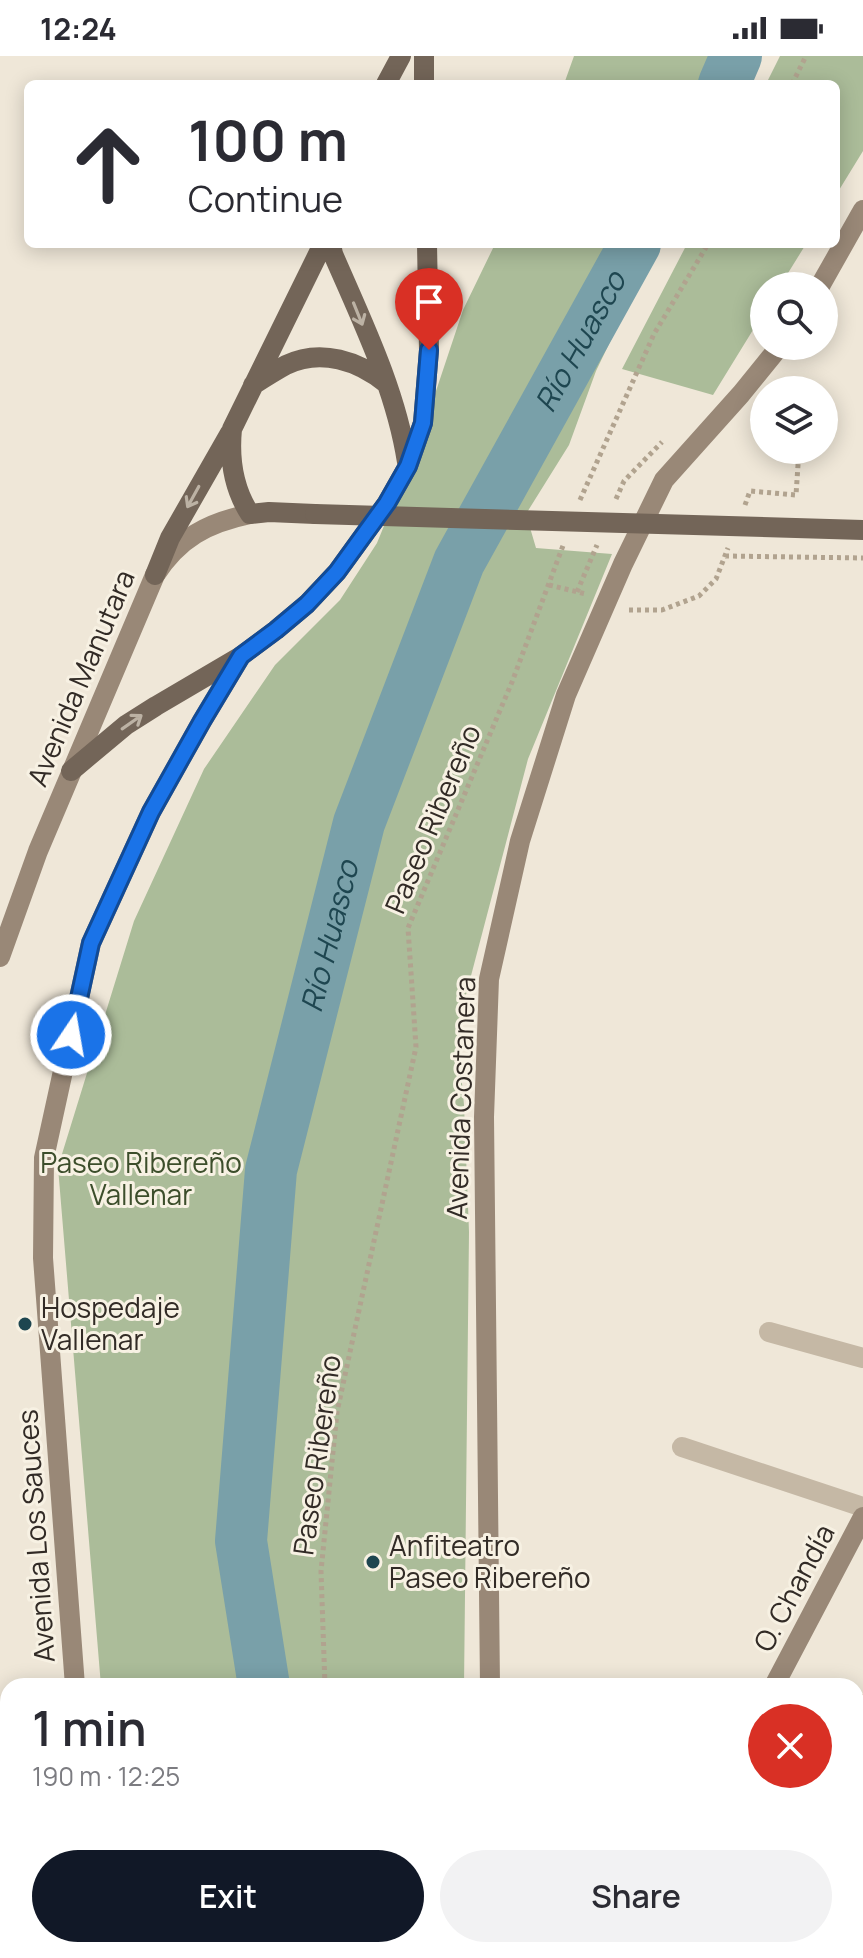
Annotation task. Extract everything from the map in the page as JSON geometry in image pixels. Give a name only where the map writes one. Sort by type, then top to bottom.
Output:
[{"type":"main road","points":[[388,80],[401,56]]},
{"type":"main road","points":[[424,56],[424,80]]},
{"type":"main road","points":[[828,272],[863,210]]},
{"type":"main road","points":[[155,575],[170,538],[232,429],[321,248]]},
{"type":"main road","points":[[332,248],[387,384],[408,466]]},
{"type":"main road","points":[[71,771],[146,712],[241,656],[307,604],[337,572],[387,503],[408,466],[423,423],[428,365],[427,248]]},
{"type":"main road","points":[[253,385],[288,364],[323,357],[358,364],[387,384]]},
{"type":"main road","name":"Avenida Costanera","points":[[490,1678],[484,1132],[489,979],[520,841],[566,695],[608,600],[664,480],[769,360]]},
{"type":"main road","points":[[232,429],[230,451],[236,487],[250,514],[269,512],[863,530]]},
{"type":"main road","name":"Avenida Manutara","points":[[0,957],[38,851],[155,575],[167,556],[183,541],[226,519],[250,514]]},
{"type":"main road","name":"Avenida Los Sauces","points":[[74,1678],[43,1258],[44,1158],[91,943],[151,812],[241,656]]},
{"type":"main road","name":"O. Chandía","points":[[778,1678],[863,1517]]},
{"type":"street","points":[[769,1332],[863,1358]]},
{"type":"street","points":[[682,1447],[863,1507]]},
{"type":"path","points":[[794,80],[806,56]]},
{"type":"path","points":[[575,513],[654,334],[706,248]]},
{"type":"path","points":[[740,517],[750,491],[796,495],[798,464]]},
{"type":"path","name":"Paseo Ribereño","points":[[325,1678],[321,1571],[337,1412],[416,1047],[408,928],[512,682],[565,542]]},
{"type":"path","points":[[549,585],[608,600],[631,610],[662,610],[699,596],[716,579],[730,543]]},
{"type":"path","points":[[725,556],[863,558]]},
{"type":"green space","points":[[574,56],[759,56],[747,80],[565,80]]},
{"type":"green space","points":[[780,56],[863,56],[863,151],[840,188],[840,80],[768,80]]},
{"type":"green space","name":"Paseo Ribereño Vallenar","points":[[493,248],[655,248],[596,371],[569,445],[526,514],[536,548],[612,554],[528,759],[457,1029],[464,1105],[469,1232],[464,1678],[100,1678],[58,1167],[134,921],[204,769],[275,665],[340,600],[377,543],[422,433],[463,310]]},
{"type":"green space","points":[[685,248],[804,248],[789,272],[750,272],[750,335],[713,395],[622,369]]},
{"type":"waterway","name":"Río Huasco","points":[[726,80],[736,56]]},
{"type":"waterway","name":"Río Huasco","points":[[263,1678],[241,1541],[271,1170],[359,823],[459,562],[633,248]]},
{"type":"place","name":"Hospedaje Vallenar","points":[[25,1324]]},
{"type":"place","name":"Anfiteatro Paseo Ribereño","points":[[373,1562]]},
{"type":"route","points":[[71,1035],[91,943],[151,812],[202,721],[241,656],[307,604],[337,572],[387,503],[408,466],[423,423],[429,350]]}]
